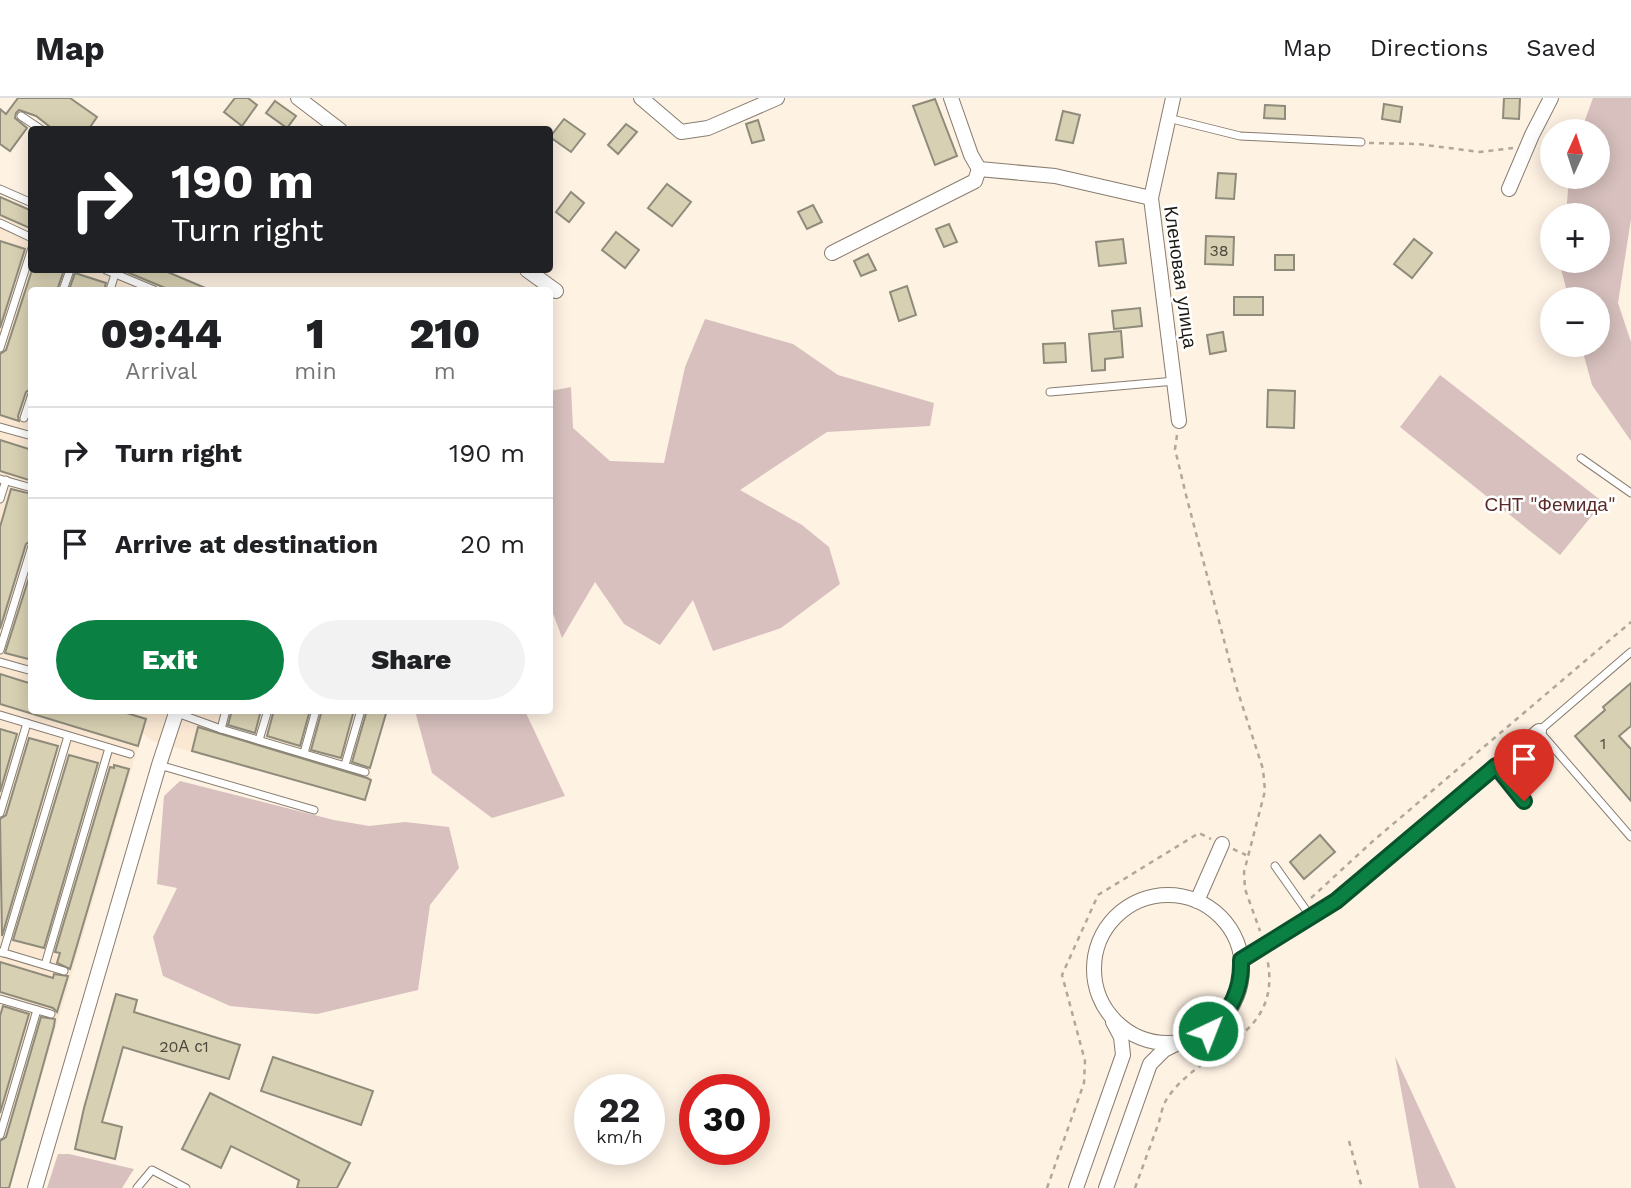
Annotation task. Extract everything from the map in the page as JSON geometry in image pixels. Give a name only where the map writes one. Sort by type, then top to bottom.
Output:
[{"type":"street","points":[[298,98],[335,126]]},
{"type":"street","points":[[641,98],[681,132],[708,128],[777,98]]},
{"type":"street","points":[[832,253],[975,181],[979,169],[971,155],[951,98]]},
{"type":"street","name":"Кленовая улица","points":[[1173,98],[1151,198],[1179,421]]},
{"type":"street","points":[[1509,189],[1526,147],[1551,98]]},
{"type":"street","points":[[979,169],[1055,176],[1151,198]]},
{"type":"street","points":[[531,273],[550,287]]},
{"type":"street","points":[[36,1188],[159,765],[176,714]]},
{"type":"street","points":[[1241,960],[1336,901],[1539,731]]},
{"type":"street","points":[[1197,901],[1222,844]]},
{"type":"street","points":[[1076,1188],[1123,1055],[1121,1037],[1097,990],[1094,962],[1096,948],[1109,924],[1130,905],[1156,896],[1184,897],[1197,901],[1219,915],[1234,936],[1241,960],[1239,987],[1228,1012],[1208,1031],[1164,1050],[1150,1064],[1106,1188]]},
{"type":"street","points":[[1110,1014],[1137,1036],[1160,1042],[1183,1041]]},
{"type":"lane","points":[[21,116],[36,126]]},
{"type":"lane","points":[[1168,118],[1240,136],[1361,142]]},
{"type":"lane","points":[[0,189],[28,201]]},
{"type":"lane","points":[[0,223],[28,236]]},
{"type":"lane","points":[[0,348],[28,260]]},
{"type":"lane","points":[[111,287],[115,274],[147,287]]},
{"type":"lane","points":[[1050,391],[1175,381]]},
{"type":"lane","points":[[24,418],[28,406]]},
{"type":"lane","points":[[0,427],[28,435]]},
{"type":"lane","points":[[1581,458],[1631,494]]},
{"type":"lane","points":[[0,499],[3,480],[28,487]]},
{"type":"lane","points":[[0,649],[28,559]]},
{"type":"lane","points":[[1631,652],[1539,731],[1631,837]]},
{"type":"lane","points":[[0,662],[28,670]]},
{"type":"lane","points":[[182,714],[221,729],[365,772]]},
{"type":"lane","points":[[221,729],[225,714]]},
{"type":"lane","points":[[260,740],[267,714]]},
{"type":"lane","points":[[304,753],[315,714]]},
{"type":"lane","points":[[345,765],[360,714]]},
{"type":"lane","points":[[0,715],[130,754]]},
{"type":"lane","points":[[0,813],[27,723]]},
{"type":"lane","points":[[64,971],[2,952],[68,736]]},
{"type":"lane","points":[[44,965],[109,748]]},
{"type":"lane","points":[[159,765],[314,810]]},
{"type":"lane","points":[[1496,766],[1524,801]]},
{"type":"lane","points":[[1275,866],[1312,917]]},
{"type":"lane","points":[[0,999],[51,1014]]},
{"type":"lane","points":[[0,1135],[37,1010]]},
{"type":"lane","points":[[137,1188],[152,1170],[186,1188]]},
{"type":"path","points":[[1361,142],[1418,144],[1480,152],[1526,147]]},
{"type":"path","points":[[1135,1188],[1167,1098],[1195,1070],[1254,1026],[1267,1000],[1270,972],[1265,947],[1245,889],[1244,872],[1265,791],[1263,769],[1236,686],[1186,495],[1175,449],[1179,421]]},
{"type":"path","points":[[1302,904],[1631,622]]},
{"type":"path","points":[[1047,1188],[1084,1083],[1085,1061],[1062,975],[1098,895],[1199,834],[1247,856]]},
{"type":"path","points":[[1349,1140],[1362,1188]]},
{"type":"shaded area","points":[[0,197],[28,210],[28,273],[170,273],[203,287],[28,287],[28,714],[387,714],[370,767],[371,780],[365,800],[153,741],[142,733],[9,1188],[0,1188]]},
{"type":"green space","points":[[1593,98],[1631,98],[1631,219],[1618,303],[1631,342],[1631,441],[1592,385],[1584,357],[1610,357],[1610,287],[1566,287],[1562,273],[1610,273],[1610,203],[1567,203],[1568,189],[1610,189],[1610,119],[1585,119]]},
{"type":"green space","points":[[705,319],[793,344],[838,375],[934,403],[930,426],[827,432],[740,490],[802,525],[829,547],[840,584],[781,628],[713,651],[693,600],[660,645],[624,624],[595,582],[562,638],[553,613],[553,390],[571,387],[573,428],[610,461],[664,463],[685,367]]},
{"type":"green space","name":"СНТ \"Фемида\"","points":[[1440,375],[1603,502],[1560,555],[1400,427]]},
{"type":"green space","points":[[416,714],[526,714],[565,796],[492,818],[432,773]]},
{"type":"green space","points":[[180,781],[334,820],[369,826],[405,822],[449,827],[459,868],[430,905],[418,990],[317,1014],[230,1006],[163,976],[153,937],[177,888],[157,884],[164,796]]},
{"type":"green space","points":[[1395,1056],[1456,1188],[1419,1188]]},
{"type":"green space","points":[[58,1154],[69,1154],[134,1169],[122,1188],[47,1188]]},
{"type":"building","points":[[18,98],[70,98],[97,117],[91,126],[49,126],[36,116],[19,110],[15,118],[27,128],[10,151],[0,144],[0,109],[6,114]]},
{"type":"building","points":[[235,98],[248,98],[257,105],[242,126],[224,112]]},
{"type":"building","points":[[1504,98],[1520,98],[1519,119],[1503,118]]},
{"type":"building","points":[[935,99],[957,156],[935,165],[913,106]]},
{"type":"building","points":[[275,101],[296,116],[288,126],[284,126],[266,113]]},
{"type":"building","points":[[1384,104],[1402,107],[1400,122],[1382,119]]},
{"type":"building","points":[[1265,105],[1285,106],[1285,119],[1264,118]]},
{"type":"building","points":[[1063,111],[1080,115],[1073,143],[1056,140]]},
{"type":"building","points":[[564,119],[585,134],[571,152],[553,139],[553,133]]},
{"type":"building","points":[[758,120],[764,140],[752,143],[746,124]]},
{"type":"building","points":[[626,124],[637,132],[618,154],[608,145]]},
{"type":"building","points":[[1218,173],[1236,174],[1234,199],[1216,198]]},
{"type":"building","points":[[667,184],[691,202],[672,226],[648,208]]},
{"type":"building","points":[[571,192],[584,203],[569,222],[556,212]]},
{"type":"building","points":[[0,197],[28,209],[28,227],[0,215]]},
{"type":"building","points":[[813,205],[822,222],[807,229],[798,212]]},
{"type":"building","points":[[949,224],[957,242],[944,247],[936,229]]},
{"type":"building","points":[[616,232],[639,250],[625,268],[602,250]]},
{"type":"building","points":[[1206,236],[1234,237],[1233,265],[1205,264]]},
{"type":"building","points":[[1123,239],[1126,263],[1099,266],[1096,242]]},
{"type":"building","points":[[1414,239],[1432,253],[1412,278],[1394,264]]},
{"type":"building","points":[[0,241],[25,249],[0,328]]},
{"type":"building","points":[[868,254],[876,270],[861,276],[854,261]]},
{"type":"building","points":[[1275,255],[1294,255],[1294,270],[1275,270]]},
{"type":"building","points":[[31,273],[63,273],[58,287],[28,287],[28,391],[18,416],[19,421],[0,415],[0,354],[6,350]]},
{"type":"building","points":[[75,273],[106,283],[105,287],[70,287]]},
{"type":"building","points":[[129,273],[170,273],[203,287],[163,287]]},
{"type":"building","points":[[907,286],[916,315],[899,321],[890,292]]},
{"type":"building","points":[[1234,297],[1263,297],[1263,315],[1234,315]]},
{"type":"building","points":[[1140,308],[1142,326],[1114,329],[1112,311]]},
{"type":"building","points":[[1121,331],[1123,357],[1105,359],[1105,370],[1092,371],[1089,334]]},
{"type":"building","points":[[1223,332],[1226,351],[1210,354],[1207,335]]},
{"type":"building","points":[[1065,343],[1066,362],[1044,363],[1043,344]]},
{"type":"building","points":[[1268,390],[1295,391],[1294,428],[1267,427]]},
{"type":"building","points":[[0,440],[28,449],[28,480],[0,471]]},
{"type":"building","points":[[11,489],[28,493],[28,543],[0,629],[0,527]]},
{"type":"building","points":[[28,581],[28,659],[5,653]]},
{"type":"building","points":[[0,674],[28,683],[28,713],[0,704]]},
{"type":"building","points":[[1631,683],[1631,726],[1619,736],[1631,749],[1631,801],[1575,736]]},
{"type":"building","points":[[33,714],[130,714],[146,719],[138,746]]},
{"type":"building","points":[[231,714],[260,714],[255,733],[228,725]]},
{"type":"building","points":[[273,714],[309,714],[300,746],[267,736]]},
{"type":"building","points":[[321,714],[353,714],[341,758],[311,750]]},
{"type":"building","points":[[366,714],[386,714],[370,768],[352,762]]},
{"type":"building","points":[[198,727],[367,778],[371,780],[365,800],[192,751]]},
{"type":"building","points":[[0,729],[17,734],[0,792]]},
{"type":"building","points":[[29,738],[58,746],[2,936],[0,819],[6,815]]},
{"type":"building","points":[[69,755],[98,763],[44,948],[13,940]]},
{"type":"building","points":[[114,765],[129,769],[70,969],[57,963],[60,953],[55,952],[110,767],[114,768]]},
{"type":"building","points":[[1320,835],[1335,852],[1304,879],[1290,862]]},
{"type":"building","points":[[0,962],[53,978],[54,974],[68,976],[57,1012],[53,1008],[0,992]]},
{"type":"building","points":[[116,994],[137,1000],[134,1012],[240,1045],[229,1079],[123,1047],[102,1122],[122,1127],[115,1159],[75,1149]]},
{"type":"building","points":[[3,1006],[29,1014],[0,1113],[0,1016]]},
{"type":"building","points":[[41,1017],[55,1019],[54,1026],[9,1188],[0,1188],[0,1141],[6,1137]]},
{"type":"building","points":[[273,1057],[373,1091],[361,1125],[261,1091]]},
{"type":"building","points":[[210,1093],[350,1163],[337,1188],[297,1188],[299,1180],[231,1146],[221,1168],[182,1149]]},
{"type":"route","points":[[1208,1031],[1228,1012],[1235,1000],[1242,974],[1241,960],[1336,901],[1496,766],[1524,801]]}]
